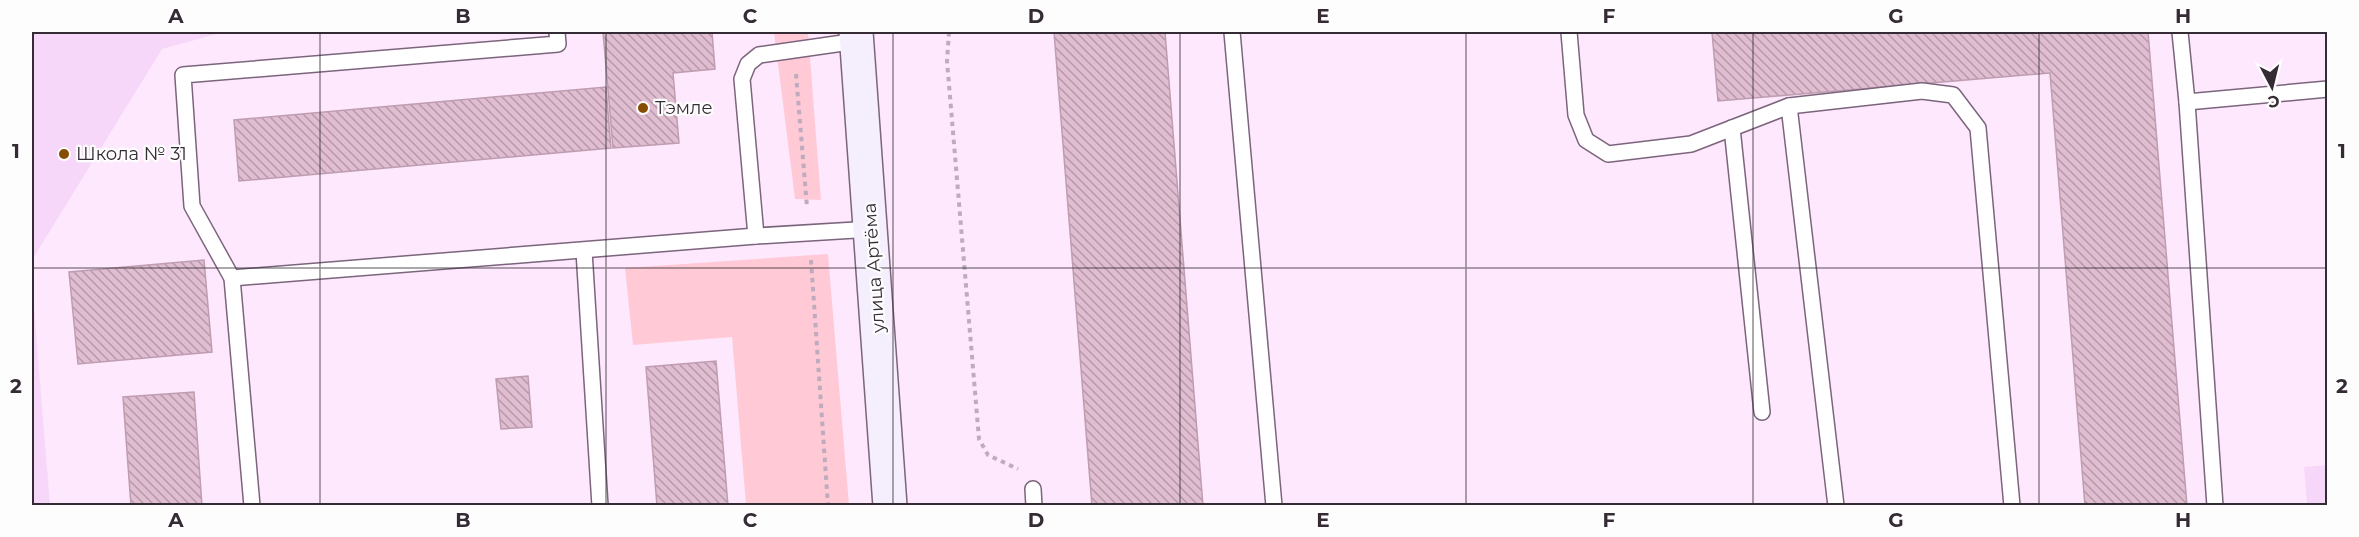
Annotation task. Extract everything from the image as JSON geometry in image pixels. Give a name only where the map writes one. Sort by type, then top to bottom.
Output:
[{"type":"main road","name":"улица Артёма","points":[[857,37],[890,506]]},
{"type":"lane","points":[[252,506],[232,278],[192,206],[183,75],[558,44],[557,32]]},
{"type":"lane","points":[[1232,32],[1274,506]]},
{"type":"lane","points":[[1569,32],[1576,115],[1586,140],[1608,154],[1691,144],[1789,106],[1922,91],[1953,95],[1978,128],[2012,506]]},
{"type":"lane","points":[[2180,32],[2187,102],[2215,506]]},
{"type":"lane","points":[[756,236],[742,79],[748,64],[759,55],[857,37]]},
{"type":"lane","points":[[2187,102],[2328,90]]},
{"type":"lane","points":[[1789,106],[1836,506]]},
{"type":"lane","points":[[1732,128],[1762,412]]},
{"type":"lane","points":[[232,278],[756,236],[872,229]]},
{"type":"lane","points":[[584,251],[600,506]]},
{"type":"lane","points":[[1033,489],[1034,506]]},
{"type":"path","points":[[949,32],[946,61],[979,439],[988,455],[1013,465],[1025,475],[1033,489]]},
{"type":"path","points":[[794,49],[828,506]]},
{"type":"shaded area","name":"Школа № 31","points":[[32,32],[224,32],[162,49],[32,260]]},
{"type":"shaded area","points":[[774,32],[808,32],[821,200],[795,199]]},
{"type":"shaded area","points":[[828,254],[849,505],[746,505],[732,337],[633,345],[625,268]]},
{"type":"shaded area","points":[[32,284],[50,505],[32,505]]},
{"type":"shaded area","points":[[2327,465],[2327,505],[2307,505],[2304,467]]},
{"type":"building","name":"Тэмле","points":[[603,32],[712,32],[715,69],[673,73],[679,143],[613,148]]},
{"type":"building","points":[[1054,32],[1165,32],[1203,506],[1092,506]]},
{"type":"building","points":[[1712,32],[2148,32],[2187,506],[2085,506],[2050,73],[1718,101]]},
{"type":"building","points":[[606,87],[611,148],[239,181],[234,120]]},
{"type":"building","points":[[204,260],[212,352],[78,364],[69,272]]},
{"type":"building","points":[[716,361],[728,506],[657,506],[646,367]]},
{"type":"building","points":[[528,376],[532,427],[501,429],[496,379]]},
{"type":"building","points":[[194,392],[202,506],[131,506],[123,397]]},
{"type":"place","name":"Тэмле","points":[[643,108]]},
{"type":"place","name":"Школа № 31","points":[[64,154]]}]
